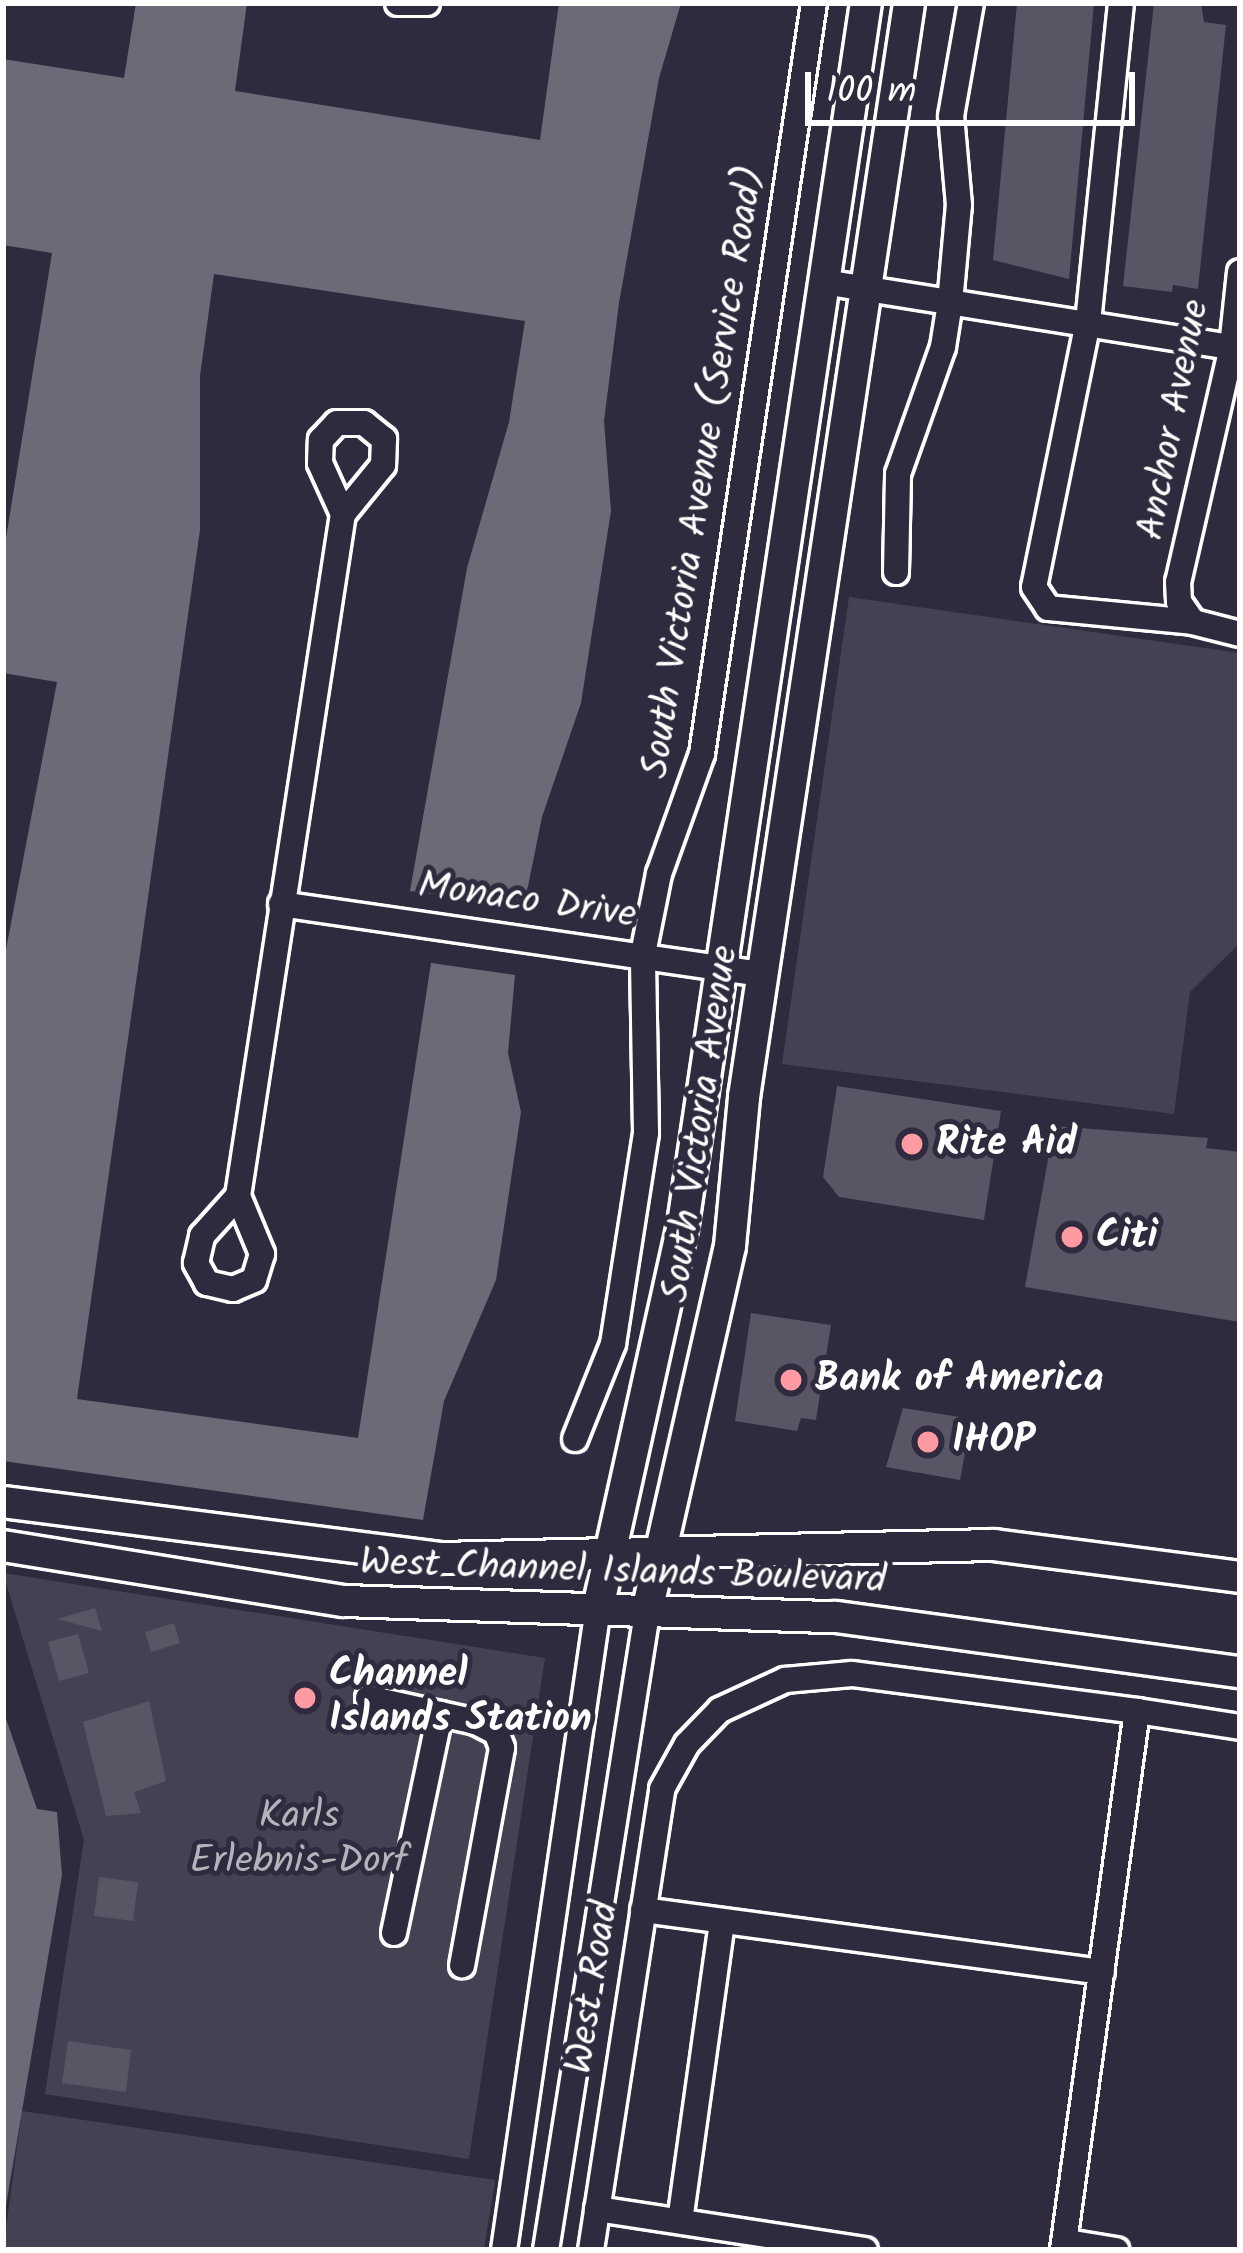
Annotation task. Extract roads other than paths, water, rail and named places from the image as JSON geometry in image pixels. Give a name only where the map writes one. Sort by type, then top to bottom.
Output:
[{"type":"main road","name":"South Victoria Avenue","points":[[598,1608],[674,1272],[866,3]]},
{"type":"main road","name":"South Victoria Avenue","points":[[648,1607],[724,1280],[762,974],[909,3]]},
{"type":"main road","name":"West Channel Islands Boulevard","points":[[3,1502],[394,1554],[994,1545],[1240,1577]]},
{"type":"main road","name":"West Channel Islands Boulevard","points":[[3,1546],[381,1605],[648,1607],[946,1628],[1240,1672]]},
{"type":"street","points":[[398,3],[427,3]]},
{"type":"street","name":"South Victoria Avenue (Service Road)","points":[[575,1439],[613,1344],[643,1156],[643,954],[659,874],[702,754],[814,3]]},
{"type":"street","points":[[896,572],[898,474],[944,347],[950,302],[959,206],[951,116],[971,3]]},
{"type":"street","points":[[1121,3],[1088,322],[1034,587],[1048,608],[1193,622],[1240,634]]},
{"type":"street","name":"Anchor Avenue","points":[[1193,622],[1179,602],[1178,582],[1232,347],[1240,272]]},
{"type":"street","points":[[824,282],[1232,347]]},
{"type":"street","points":[[238,1196],[343,514]]},
{"type":"street","name":"Monaco Drive","points":[[281,904],[762,974]]},
{"type":"street","name":"South Victoria Avenue","points":[[546,2250],[648,1607]]},
{"type":"street","name":"South Victoria Avenue","points":[[504,2250],[598,1608]]},
{"type":"street","name":"West Road","points":[[591,2250],[662,1789],[687,1744],[720,1710],[785,1680],[852,1674],[1137,1711]]},
{"type":"street","points":[[368,1698],[496,1732],[502,1748],[462,1965]]},
{"type":"street","points":[[1116,2250],[1065,2246],[1137,1711],[1240,1727]]},
{"type":"street","points":[[394,1933],[440,1714]]},
{"type":"street","points":[[643,1910],[1102,1972]]},
{"type":"street","points":[[680,2221],[722,1923]]},
{"type":"street","points":[[597,2209],[865,2250]]},
{"type":"place","name":"Rite Aid","points":[[912,1144]]},
{"type":"place","name":"Citi","points":[[1072,1237]]},
{"type":"place","name":"Bank of America","points":[[791,1380]]},
{"type":"place","name":"IHOP","points":[[928,1442]]},
{"type":"place","name":"Channel Islands Station","points":[[305,1698]]},
{"type":"park label","name":"Karls Erlebnis-Dorf","points":[[299,1840]]}]
